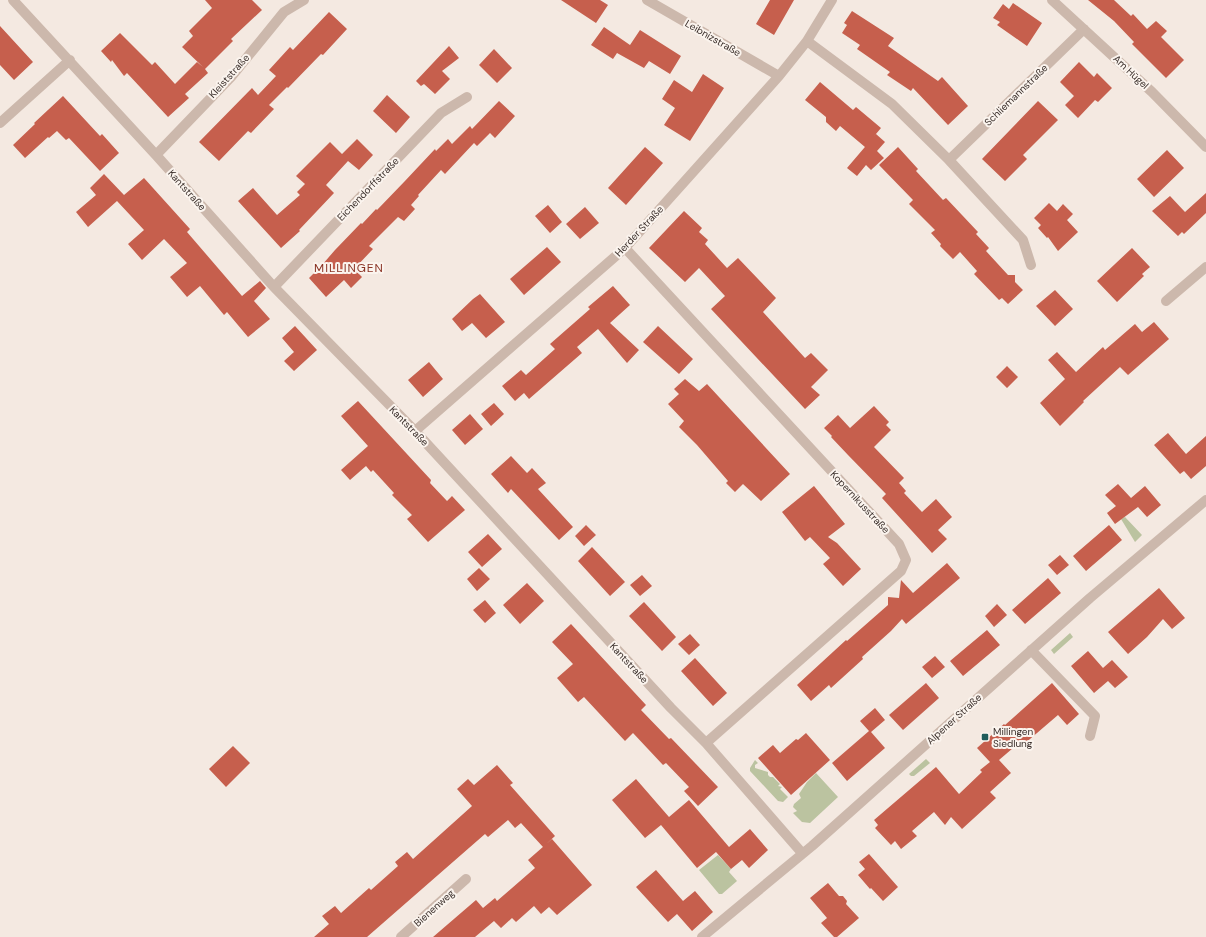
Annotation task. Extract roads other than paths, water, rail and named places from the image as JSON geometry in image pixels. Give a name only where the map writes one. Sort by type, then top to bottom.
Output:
[{"type":"street","name":"Kleiststraße","points":[[156,155],[231,77],[284,12],[304,0]]},
{"type":"street","name":"Leibnizstraße","points":[[647,0],[778,76]]},
{"type":"street","name":"Herder Straße","points":[[415,432],[625,248],[778,76],[807,41],[832,0]]},
{"type":"street","name":"Am Hügel","points":[[1052,0],[1152,92],[1206,147]]},
{"type":"street","name":"Kantstraße","points":[[18,2],[274,287],[415,432],[671,708],[706,743],[802,853]]},
{"type":"street","name":"Schliemannstraße","points":[[948,160],[1084,29]]},
{"type":"street","points":[[807,41],[892,104],[948,160],[1023,240],[1031,265]]},
{"type":"street","points":[[0,123],[70,60]]},
{"type":"street","name":"Eichendorffstraße","points":[[274,287],[441,114],[467,97]]},
{"type":"street","name":"Kopernikusstraße","points":[[625,248],[899,544],[906,560],[901,572],[706,743]]},
{"type":"street","points":[[1166,301],[1206,267]]},
{"type":"street","name":"Alpener Straße","points":[[702,937],[812,846],[1090,598],[1206,500]]},
{"type":"street","points":[[1031,650],[1095,716],[1090,736]]},
{"type":"street","name":"Bienenweg","points":[[401,937],[466,879]]},
{"type":"place","name":"Millingen Siedlung","points":[[985,737]]},
{"type":"district","name":"MILLINGEN","points":[[349,268]]}]
